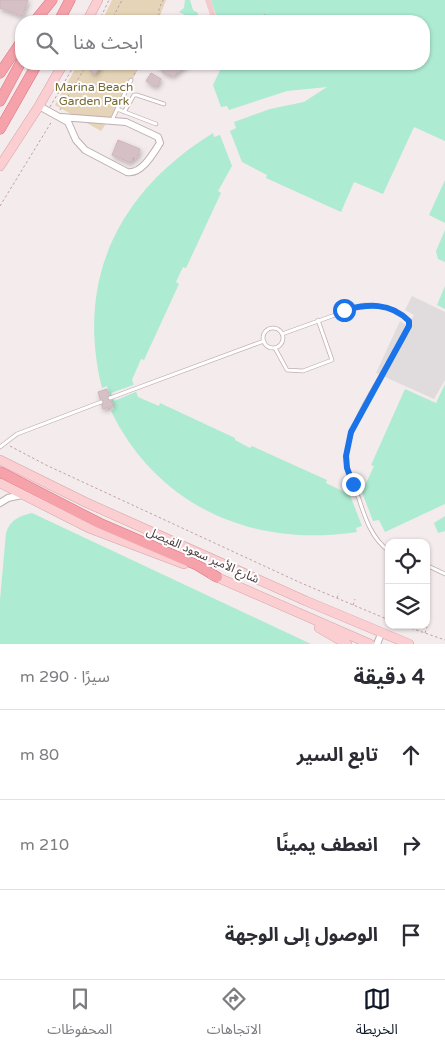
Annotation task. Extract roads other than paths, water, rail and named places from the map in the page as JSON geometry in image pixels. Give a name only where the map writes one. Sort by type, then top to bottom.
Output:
[{"type":"main road","points":[[40,15],[54,0]]},
{"type":"main road","points":[[47,15],[54,0]]},
{"type":"main road","points":[[62,15],[70,0]]},
{"type":"main road","points":[[0,73],[15,51]]},
{"type":"main road","points":[[0,100],[17,70]]},
{"type":"main road","points":[[0,129],[34,70]]},
{"type":"main road","points":[[0,472],[65,506],[204,568],[217,577]]},
{"type":"street","points":[[89,15],[98,0]]},
{"type":"street","points":[[0,166],[40,106],[60,70]]},
{"type":"street","points":[[40,106],[59,116],[72,128],[76,140],[85,150],[127,172],[135,172],[159,146],[159,138],[126,122],[59,116]]},
{"type":"street","name":"شارع الأمير سعود الفيصل","points":[[0,460],[85,502],[378,633],[409,644]]},
{"type":"street","name":"شارع الأمير سعود الفيصل","points":[[0,483],[89,528],[217,577],[370,644]]},
{"type":"street","points":[[0,503],[8,498],[22,494]]},
{"type":"street","points":[[311,618],[318,627],[347,644]]},
{"type":"street","points":[[370,644],[378,633]]},
{"type":"street","points":[[377,644],[378,633]]},
{"type":"lane","points":[[111,120],[131,80]]},
{"type":"lane","points":[[124,112],[134,95],[138,94],[164,104]]},
{"type":"lane","points":[[117,109],[156,124]]},
{"type":"lane","points":[[282,334],[363,305],[377,305],[398,312],[409,321],[356,421],[347,450],[347,468],[371,531],[385,548]]},
{"type":"lane","points":[[275,348],[287,370],[294,372],[303,371],[332,360],[318,320]]},
{"type":"lane","points":[[275,348],[269,347],[264,341],[264,334],[269,330],[276,329],[282,334]]},
{"type":"lane","points":[[275,348],[282,342],[282,334]]},
{"type":"lane","points":[[111,398],[264,341]]},
{"type":"lane","points":[[0,447],[17,434],[101,402]]},
{"type":"lane","points":[[430,567],[445,574]]},
{"type":"park label","name":"Marina Beach Garden Park","points":[[94,94]]}]
